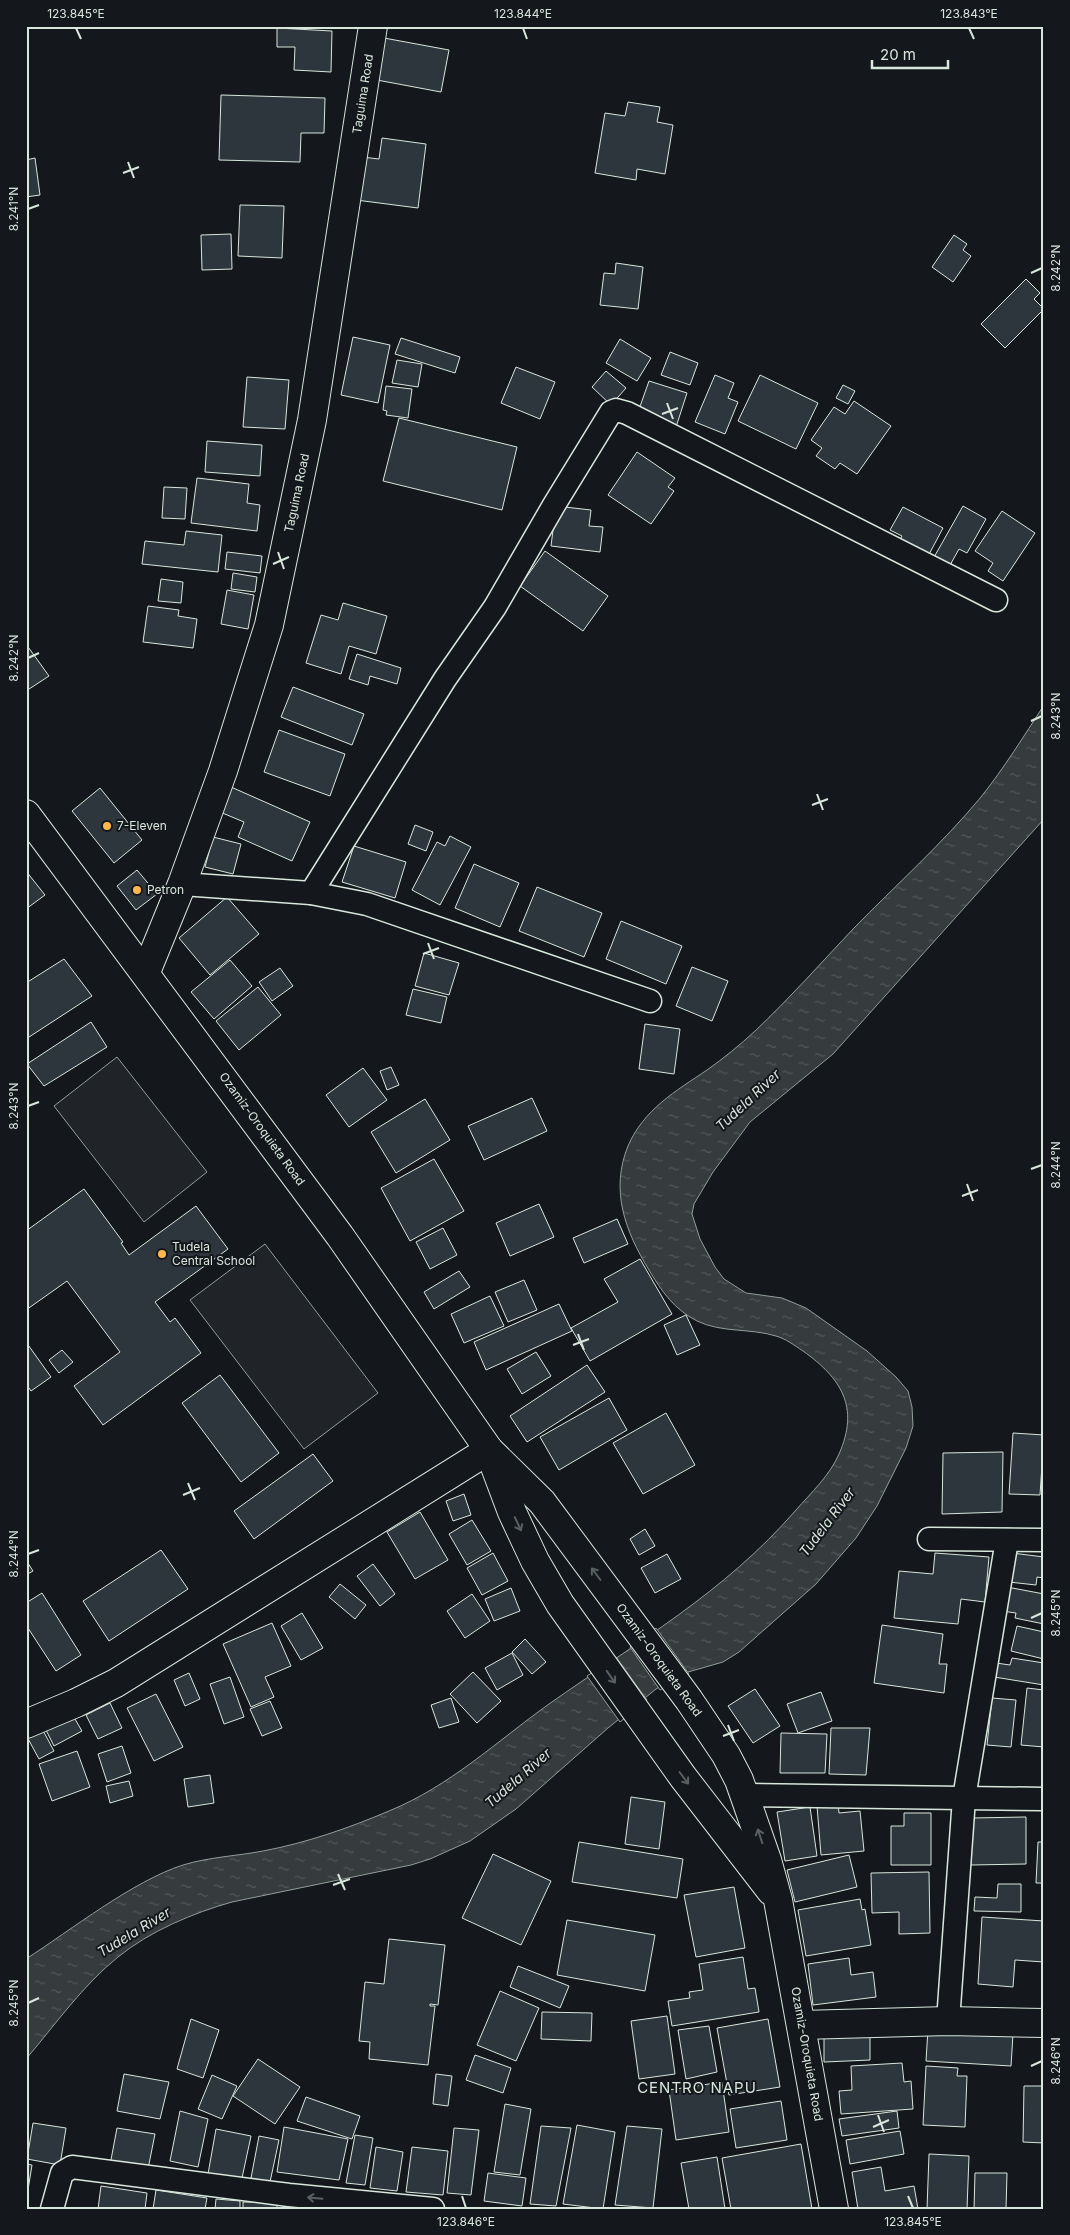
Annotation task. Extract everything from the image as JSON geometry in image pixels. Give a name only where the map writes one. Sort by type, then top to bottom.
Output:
[{"type":"main road","name":"Taguima Road","points":[[146,972],[182,884],[223,771],[269,625],[312,420],[373,26]]},
{"type":"main road","name":"Ozamiz-Oroquieta Road","points":[[26,814],[146,972],[340,1236],[489,1450],[542,1502],[689,1700],[726,1755],[745,1795],[778,1900],[834,2209]]},
{"type":"main road","name":"Ozamiz-Oroquieta Road","points":[[489,1450],[512,1512],[535,1561],[583,1637],[655,1739],[778,1900]]},
{"type":"main road","points":[[26,1724],[76,1703],[116,1683],[489,1450]]},
{"type":"main road","points":[[801,2024],[948,2021],[1044,2023]]},
{"type":"street","points":[[311,893],[445,679],[495,607],[554,504],[611,412],[616,410],[626,413],[996,600]]},
{"type":"street","points":[[182,884],[311,893],[367,904],[650,1001]]},
{"type":"street","points":[[928,1540],[1044,1540]]},
{"type":"street","points":[[948,2021],[964,1798],[1007,1540]]},
{"type":"street","points":[[745,1795],[1044,1799]]},
{"type":"street","points":[[52,2209],[62,2173],[72,2167],[291,2202],[434,2209]]},
{"type":"shaded area","points":[[117,1057],[207,1172],[144,1222],[54,1106]]},
{"type":"shaded area","points":[[265,1244],[378,1393],[304,1449],[190,1300]]},
{"type":"water","name":"Tudela River","points":[[1044,705],[1044,819],[833,1054],[750,1122],[713,1172],[694,1204],[692,1214],[700,1239],[715,1267],[724,1279],[746,1293],[782,1298],[806,1308],[867,1351],[896,1377],[908,1391],[912,1407],[913,1426],[906,1448],[877,1506],[856,1538],[816,1584],[739,1652],[723,1662],[681,1674],[656,1689],[608,1728],[516,1809],[470,1841],[430,1859],[411,1865],[232,1902],[172,1924],[130,1948],[105,1968],[81,1993],[26,2059],[26,1959],[123,1894],[164,1872],[193,1862],[253,1853],[295,1844],[389,1811],[432,1789],[709,1592],[768,1540],[825,1476],[839,1454],[848,1422],[847,1408],[837,1383],[816,1361],[790,1342],[776,1336],[707,1325],[689,1316],[675,1305],[664,1293],[640,1255],[627,1225],[620,1194],[623,1162],[635,1133],[652,1111],[726,1056],[755,1031],[951,831],[981,797],[1014,752]]},
{"type":"pier","points":[[656,1628],[689,1674],[660,1690],[630,1647]]},
{"type":"pier","points":[[616,1657],[647,1700],[620,1722],[587,1676]]},
{"type":"building","points":[[277,28],[332,31],[331,72],[294,70],[295,47],[277,47]]},
{"type":"building","points":[[384,38],[449,50],[441,92],[377,80]]},
{"type":"building","points":[[221,95],[325,98],[324,133],[301,133],[300,162],[219,160]]},
{"type":"building","points":[[628,102],[660,107],[657,122],[673,125],[665,174],[637,169],[636,180],[595,173],[605,113],[625,116]]},
{"type":"building","points":[[382,138],[426,144],[418,208],[356,200],[362,157],[379,159]]},
{"type":"building","points":[[35,158],[40,195],[26,197],[26,160]]},
{"type":"building","points":[[240,205],[284,206],[282,258],[238,256]]},
{"type":"building","points":[[231,234],[232,269],[202,270],[201,235]]},
{"type":"building","points":[[954,235],[967,244],[963,250],[971,256],[953,282],[932,267]]},
{"type":"building","points":[[616,263],[643,267],[638,309],[600,305],[604,273],[615,274]]},
{"type":"building","points":[[1026,279],[1040,293],[1034,299],[1044,309],[1005,348],[981,324]]},
{"type":"building","points":[[353,337],[390,345],[378,403],[341,395]]},
{"type":"building","points":[[401,338],[460,357],[455,373],[395,354]]},
{"type":"building","points":[[620,339],[651,358],[637,381],[606,363]]},
{"type":"building","points":[[670,352],[698,363],[690,385],[661,375]]},
{"type":"building","points":[[397,360],[422,364],[418,387],[392,383]]},
{"type":"building","points":[[516,367],[555,382],[540,419],[501,403]]},
{"type":"building","points":[[606,371],[626,388],[611,405],[592,387]]},
{"type":"building","points":[[715,375],[734,383],[728,398],[738,402],[725,434],[695,422]]},
{"type":"building","points":[[760,375],[818,403],[796,449],[738,421]]},
{"type":"building","points":[[247,377],[289,380],[285,429],[243,427]]},
{"type":"building","points":[[649,381],[687,393],[676,427],[637,415]]},
{"type":"building","points":[[843,385],[855,391],[848,404],[836,398]]},
{"type":"building","points":[[386,386],[412,389],[408,418],[386,415],[387,411],[383,410]]},
{"type":"building","points":[[854,401],[891,426],[857,474],[840,463],[835,469],[816,456],[822,448],[811,440],[834,407],[845,414]]},
{"type":"building","points":[[399,418],[517,447],[502,510],[383,481]]},
{"type":"building","points":[[207,441],[262,445],[260,476],[205,472]]},
{"type":"building","points":[[637,452],[675,478],[668,487],[674,491],[651,524],[608,495]]},
{"type":"building","points":[[197,478],[249,484],[247,503],[260,505],[257,531],[191,523]]},
{"type":"building","points":[[164,487],[187,488],[185,519],[162,518]]},
{"type":"building","points":[[556,506],[591,510],[589,526],[603,527],[600,552],[551,546]]},
{"type":"building","points":[[963,506],[986,519],[967,553],[959,549],[949,567],[933,559]]},
{"type":"building","points":[[903,507],[943,528],[926,560],[897,545],[902,536],[890,530]]},
{"type":"building","points":[[1002,511],[1035,533],[1003,581],[988,571],[993,563],[975,551]]},
{"type":"building","points":[[186,531],[222,535],[218,572],[142,564],[145,541],[184,545]]},
{"type":"building","points":[[545,551],[608,596],[583,631],[520,586]]},
{"type":"building","points":[[227,552],[262,556],[260,573],[225,569]]},
{"type":"building","points":[[233,573],[257,577],[255,592],[231,589]]},
{"type":"building","points":[[161,579],[183,582],[181,603],[158,601]]},
{"type":"building","points":[[227,590],[254,595],[248,629],[221,624]]},
{"type":"building","points":[[343,603],[387,616],[376,654],[349,646],[341,674],[306,663],[321,615],[338,620]]},
{"type":"building","points":[[148,606],[179,610],[178,616],[197,619],[193,648],[143,642]]},
{"type":"building","points":[[26,644],[49,676],[26,691]]},
{"type":"building","points":[[357,654],[401,668],[397,684],[370,676],[368,685],[349,679]]},
{"type":"building","points":[[293,687],[364,714],[352,745],[281,717]]},
{"type":"building","points":[[279,730],[345,754],[330,796],[264,772]]},
{"type":"building","points":[[231,787],[310,822],[292,861],[238,837],[244,822],[220,812]]},
{"type":"building","name":"7-Eleven","points":[[100,788],[142,840],[114,863],[72,811]]},
{"type":"building","points":[[415,825],[433,832],[426,851],[408,844]]},
{"type":"building","points":[[450,836],[471,847],[440,905],[412,890],[437,842],[445,846]]},
{"type":"building","points":[[213,837],[241,844],[233,874],[205,867]]},
{"type":"building","points":[[354,846],[406,862],[395,898],[342,882]]},
{"type":"building","points":[[474,864],[519,883],[500,927],[455,908]]},
{"type":"building","name":"Petron","points":[[137,870],[157,894],[136,910],[117,886]]},
{"type":"building","points":[[26,871],[45,895],[26,909]]},
{"type":"building","points":[[537,887],[602,913],[584,957],[519,931]]},
{"type":"building","points":[[227,897],[259,934],[210,975],[179,938]]},
{"type":"building","points":[[621,921],[682,946],[666,984],[606,959]]},
{"type":"building","points":[[424,953],[459,963],[449,995],[415,986]]},
{"type":"building","points":[[64,959],[92,996],[26,1039],[26,983]]},
{"type":"building","points":[[230,960],[252,986],[214,1019],[191,992]]},
{"type":"building","points":[[692,967],[728,981],[712,1021],[676,1006]]},
{"type":"building","points":[[280,968],[293,986],[272,1001],[259,982]]},
{"type":"building","points":[[258,987],[281,1015],[239,1050],[216,1021]]},
{"type":"building","points":[[413,989],[447,997],[441,1023],[406,1015]]},
{"type":"building","points":[[91,1022],[107,1047],[44,1086],[27,1064]]},
{"type":"building","points":[[645,1024],[680,1029],[674,1074],[639,1069]]},
{"type":"building","points":[[391,1067],[399,1085],[387,1090],[380,1071]]},
{"type":"building","points":[[363,1068],[387,1100],[349,1127],[326,1095]]},
{"type":"building","points":[[532,1098],[547,1131],[484,1160],[468,1126]]},
{"type":"building","points":[[425,1099],[450,1140],[396,1173],[371,1132]]},
{"type":"building","points":[[434,1159],[464,1211],[410,1241],[381,1188]]},
{"type":"building","points":[[84,1189],[123,1242],[121,1243],[129,1255],[196,1206],[228,1249],[155,1302],[170,1322],[175,1318],[201,1353],[103,1425],[74,1386],[120,1352],[67,1281],[26,1310],[26,1231]]},
{"type":"building","points":[[539,1204],[554,1237],[510,1256],[496,1223]]},
{"type":"building","points":[[617,1219],[628,1244],[584,1263],[573,1238]]},
{"type":"building","points":[[443,1228],[457,1255],[430,1269],[416,1242]]},
{"type":"building","points":[[640,1259],[672,1314],[590,1361],[571,1328],[618,1302],[604,1279]]},
{"type":"building","points":[[459,1271],[470,1287],[434,1309],[424,1292]]},
{"type":"building","points":[[524,1280],[537,1310],[508,1322],[495,1292]]},
{"type":"building","points":[[490,1296],[504,1326],[464,1343],[451,1314]]},
{"type":"building","points":[[559,1304],[572,1331],[486,1370],[474,1342]]},
{"type":"building","points":[[686,1315],[700,1345],[677,1355],[664,1325]]},
{"type":"building","points":[[26,1342],[51,1377],[31,1391],[26,1384]]},
{"type":"building","points":[[62,1350],[73,1362],[59,1373],[49,1360]]},
{"type":"building","points":[[536,1352],[551,1376],[522,1394],[507,1369]]},
{"type":"building","points":[[587,1365],[605,1392],[527,1442],[510,1416]]},
{"type":"building","points":[[220,1375],[279,1453],[241,1482],[182,1403]]},
{"type":"building","points":[[609,1398],[627,1430],[559,1470],[540,1437]]},
{"type":"building","points":[[666,1413],[695,1465],[643,1494],[613,1443]]},
{"type":"building","points":[[1013,1433],[1044,1435],[1040,1495],[1009,1494]]},
{"type":"building","points":[[1003,1452],[1002,1512],[942,1514],[943,1453]]},
{"type":"building","points":[[313,1454],[333,1481],[254,1539],[234,1511]]},
{"type":"building","points":[[464,1494],[471,1515],[453,1521],[446,1501]]},
{"type":"building","points":[[420,1512],[448,1560],[415,1579],[387,1532]]},
{"type":"building","points":[[472,1520],[491,1551],[467,1565],[449,1534]]},
{"type":"building","points":[[645,1529],[655,1546],[639,1555],[630,1539]]},
{"type":"building","points":[[161,1550],[188,1589],[109,1641],[83,1601]]},
{"type":"building","points":[[493,1553],[508,1581],[482,1595],[467,1568]]},
{"type":"building","points":[[935,1553],[989,1557],[985,1602],[961,1599],[958,1624],[894,1618],[899,1571],[933,1574]]},
{"type":"building","points":[[1012,1553],[1044,1557],[1044,1578],[1037,1577],[1036,1585],[1009,1582]]},
{"type":"building","points":[[667,1554],[681,1579],[655,1593],[641,1568]]},
{"type":"building","points":[[26,1560],[33,1571],[26,1575]]},
{"type":"building","points":[[373,1564],[395,1594],[380,1606],[357,1576]]},
{"type":"building","points":[[340,1584],[366,1605],[355,1619],[329,1597]]},
{"type":"building","points":[[1007,1587],[1044,1594],[1044,1624],[1015,1618],[1016,1613],[1002,1611]]},
{"type":"building","points":[[511,1588],[520,1611],[494,1621],[485,1599]]},
{"type":"building","points":[[42,1593],[81,1655],[56,1671],[26,1625],[26,1603]]},
{"type":"building","points":[[472,1594],[490,1621],[465,1638],[447,1611]]},
{"type":"building","points":[[302,1613],[323,1648],[301,1660],[281,1626]]},
{"type":"building","points":[[272,1623],[291,1666],[265,1677],[274,1697],[251,1707],[223,1644]]},
{"type":"building","points":[[882,1625],[943,1634],[939,1664],[947,1664],[944,1693],[874,1683]]},
{"type":"building","points":[[1017,1626],[1044,1632],[1044,1659],[1011,1651]]},
{"type":"building","points":[[525,1639],[546,1662],[532,1674],[512,1652]]},
{"type":"building","points":[[512,1653],[523,1675],[497,1690],[485,1668]]},
{"type":"building","points":[[1012,1658],[1044,1663],[1044,1685],[994,1677],[996,1663],[1010,1665]]},
{"type":"building","points":[[473,1672],[501,1701],[477,1723],[450,1694]]},
{"type":"building","points":[[189,1673],[200,1699],[185,1706],[174,1680]]},
{"type":"building","points":[[230,1677],[244,1717],[224,1724],[210,1684]]},
{"type":"building","points":[[1027,1688],[1044,1690],[1044,1747],[1021,1745]]},
{"type":"building","points":[[755,1689],[780,1726],[753,1743],[728,1706]]},
{"type":"building","points":[[821,1692],[832,1721],[798,1733],[787,1704]]},
{"type":"building","points":[[156,1694],[183,1747],[154,1761],[127,1708]]},
{"type":"building","points":[[451,1698],[459,1722],[439,1728],[431,1705]]},
{"type":"building","points":[[992,1698],[1016,1700],[1011,1747],[987,1745]]},
{"type":"building","points":[[270,1701],[282,1728],[262,1736],[250,1709]]},
{"type":"building","points":[[110,1703],[122,1728],[98,1739],[86,1715]]},
{"type":"building","points":[[72,1714],[82,1731],[54,1746],[45,1728]]},
{"type":"building","points":[[40,1725],[54,1751],[39,1759],[26,1735]]},
{"type":"building","points":[[831,1728],[870,1728],[866,1775],[829,1774]]},
{"type":"building","points":[[781,1733],[827,1734],[825,1773],[780,1773]]},
{"type":"building","points":[[122,1746],[131,1773],[107,1782],[98,1754]]},
{"type":"building","points":[[77,1751],[90,1787],[52,1801],[39,1764]]},
{"type":"building","points":[[210,1775],[214,1803],[188,1807],[184,1779]]},
{"type":"building","points":[[129,1781],[133,1796],[110,1803],[106,1786]]},
{"type":"building","points":[[631,1797],[665,1802],[659,1849],[625,1844]]},
{"type":"building","points":[[838,1804],[839,1813],[860,1811],[864,1851],[821,1855],[817,1806]]},
{"type":"building","points":[[810,1807],[817,1856],[785,1861],[777,1812]]},
{"type":"building","points":[[904,1813],[931,1813],[931,1865],[891,1865],[891,1826],[904,1826]]},
{"type":"building","points":[[1026,1817],[1026,1864],[971,1865],[971,1818]]},
{"type":"building","points":[[579,1842],[683,1859],[677,1898],[572,1882]]},
{"type":"building","points":[[1038,1842],[1044,1842],[1044,1883],[1036,1883]]},
{"type":"building","points":[[493,1854],[551,1881],[521,1945],[462,1918]]},
{"type":"building","points":[[849,1855],[857,1887],[795,1902],[787,1870]]},
{"type":"building","points":[[929,1872],[930,1933],[899,1934],[899,1912],[872,1913],[871,1873]]},
{"type":"building","points":[[998,1884],[1021,1884],[1021,1912],[974,1911],[975,1897],[997,1898]]},
{"type":"building","points":[[734,1887],[745,1948],[696,1957],[684,1895]]},
{"type":"building","points":[[860,1899],[862,1910],[865,1909],[871,1945],[806,1956],[798,1910]]},
{"type":"building","points":[[982,1917],[1044,1921],[1044,1962],[1015,1960],[1013,1987],[978,1984]]},
{"type":"building","points":[[567,1920],[655,1935],[645,1991],[557,1975]]},
{"type":"building","points":[[389,1939],[445,1945],[438,2005],[430,2004],[430,2006],[435,2006],[428,2065],[369,2059],[370,2042],[359,2041],[365,1982],[384,1984]]},
{"type":"building","points":[[743,1957],[748,1989],[755,1988],[759,2012],[672,2026],[668,2001],[690,1998],[689,1992],[703,1990],[699,1964]]},
{"type":"building","points":[[849,1958],[851,1975],[873,1972],[876,1997],[813,2005],[808,1964]]},
{"type":"building","points":[[518,1966],[569,1986],[560,2008],[510,1987]]},
{"type":"building","points":[[500,1991],[539,2008],[516,2061],[477,2045]]},
{"type":"building","points":[[542,2012],[592,2013],[591,2041],[541,2039]]},
{"type":"building","points":[[667,2016],[675,2074],[639,2079],[631,2021]]},
{"type":"building","points":[[191,2019],[219,2030],[203,2078],[177,2069]]},
{"type":"building","points":[[768,2019],[780,2087],[729,2095],[717,2028]]},
{"type":"building","points":[[709,2026],[717,2072],[686,2079],[678,2030]]},
{"type":"building","points":[[928,2029],[1013,2034],[1011,2066],[926,2061]]},
{"type":"building","points":[[870,2031],[870,2060],[824,2062],[824,2037]]},
{"type":"building","points":[[475,2055],[511,2068],[503,2093],[466,2080]]},
{"type":"building","points":[[258,2059],[300,2087],[275,2124],[233,2096]]},
{"type":"building","points":[[902,2063],[904,2082],[911,2081],[913,2109],[841,2114],[839,2091],[852,2090],[851,2066]]},
{"type":"building","points":[[926,2066],[958,2068],[957,2076],[967,2076],[965,2127],[923,2125]]},
{"type":"building","points":[[124,2074],[169,2082],[160,2119],[117,2111]]},
{"type":"building","points":[[436,2074],[452,2076],[448,2106],[433,2104]]},
{"type":"building","points":[[212,2075],[237,2086],[222,2119],[198,2109]]},
{"type":"building","points":[[722,2082],[729,2132],[676,2140],[669,2090]]},
{"type":"building","points":[[1024,2086],[1044,2086],[1044,2143],[1023,2142]]},
{"type":"building","points":[[306,2097],[360,2116],[352,2139],[297,2121]]},
{"type":"building","points":[[781,2101],[787,2140],[736,2148],[730,2109]]},
{"type":"building","points":[[505,2104],[531,2109],[520,2175],[494,2172]]},
{"type":"building","points":[[180,2111],[208,2119],[198,2167],[170,2161]]},
{"type":"building","points":[[897,2111],[899,2128],[842,2136],[839,2119]]},
{"type":"building","points":[[33,2123],[66,2128],[60,2165],[27,2159]]},
{"type":"building","points":[[577,2125],[615,2132],[603,2209],[563,2204]]},
{"type":"building","points":[[541,2126],[571,2128],[556,2206],[530,2204]]},
{"type":"building","points":[[627,2126],[662,2129],[653,2208],[615,2205]]},
{"type":"building","points":[[284,2127],[348,2139],[339,2180],[277,2172]]},
{"type":"building","points":[[117,2128],[155,2134],[148,2169],[110,2165]]},
{"type":"building","points":[[454,2128],[479,2130],[471,2195],[447,2193]]},
{"type":"building","points":[[216,2129],[251,2136],[242,2178],[208,2174]]},
{"type":"building","points":[[900,2131],[904,2154],[850,2164],[846,2140]]},
{"type":"building","points":[[355,2135],[373,2138],[365,2185],[346,2183]]},
{"type":"building","points":[[259,2136],[279,2140],[270,2182],[251,2178]]},
{"type":"building","points":[[801,2144],[812,2209],[731,2209],[722,2158]]},
{"type":"building","points":[[376,2147],[403,2152],[397,2191],[370,2188]]},
{"type":"building","points":[[412,2147],[448,2151],[443,2195],[406,2192]]},
{"type":"building","points":[[929,2154],[969,2156],[967,2209],[927,2209]]},
{"type":"building","points":[[717,2157],[725,2209],[689,2209],[681,2163]]},
{"type":"building","points":[[26,2164],[32,2165],[27,2196],[26,2196]]},
{"type":"building","points":[[881,2167],[885,2191],[914,2186],[918,2209],[858,2209],[852,2172]]},
{"type":"building","points":[[488,2173],[526,2178],[522,2206],[484,2201]]},
{"type":"building","points":[[975,2173],[1007,2173],[1006,2209],[974,2209]]},
{"type":"building","points":[[101,2186],[147,2193],[145,2209],[98,2209]]},
{"type":"building","points":[[156,2190],[207,2198],[205,2209],[153,2209]]},
{"type":"building","points":[[216,2199],[240,2201],[240,2209],[215,2209]]},
{"type":"building","points":[[243,2202],[277,2202],[277,2209],[243,2209]]},
{"type":"place","name":"7-Eleven","points":[[107,826]]},
{"type":"place","name":"Petron","points":[[137,890]]},
{"type":"place","name":"Tudela Central School","points":[[162,1254]]},
{"type":"district","name":"CENTRO NAPU","points":[[697,2088]]}]
